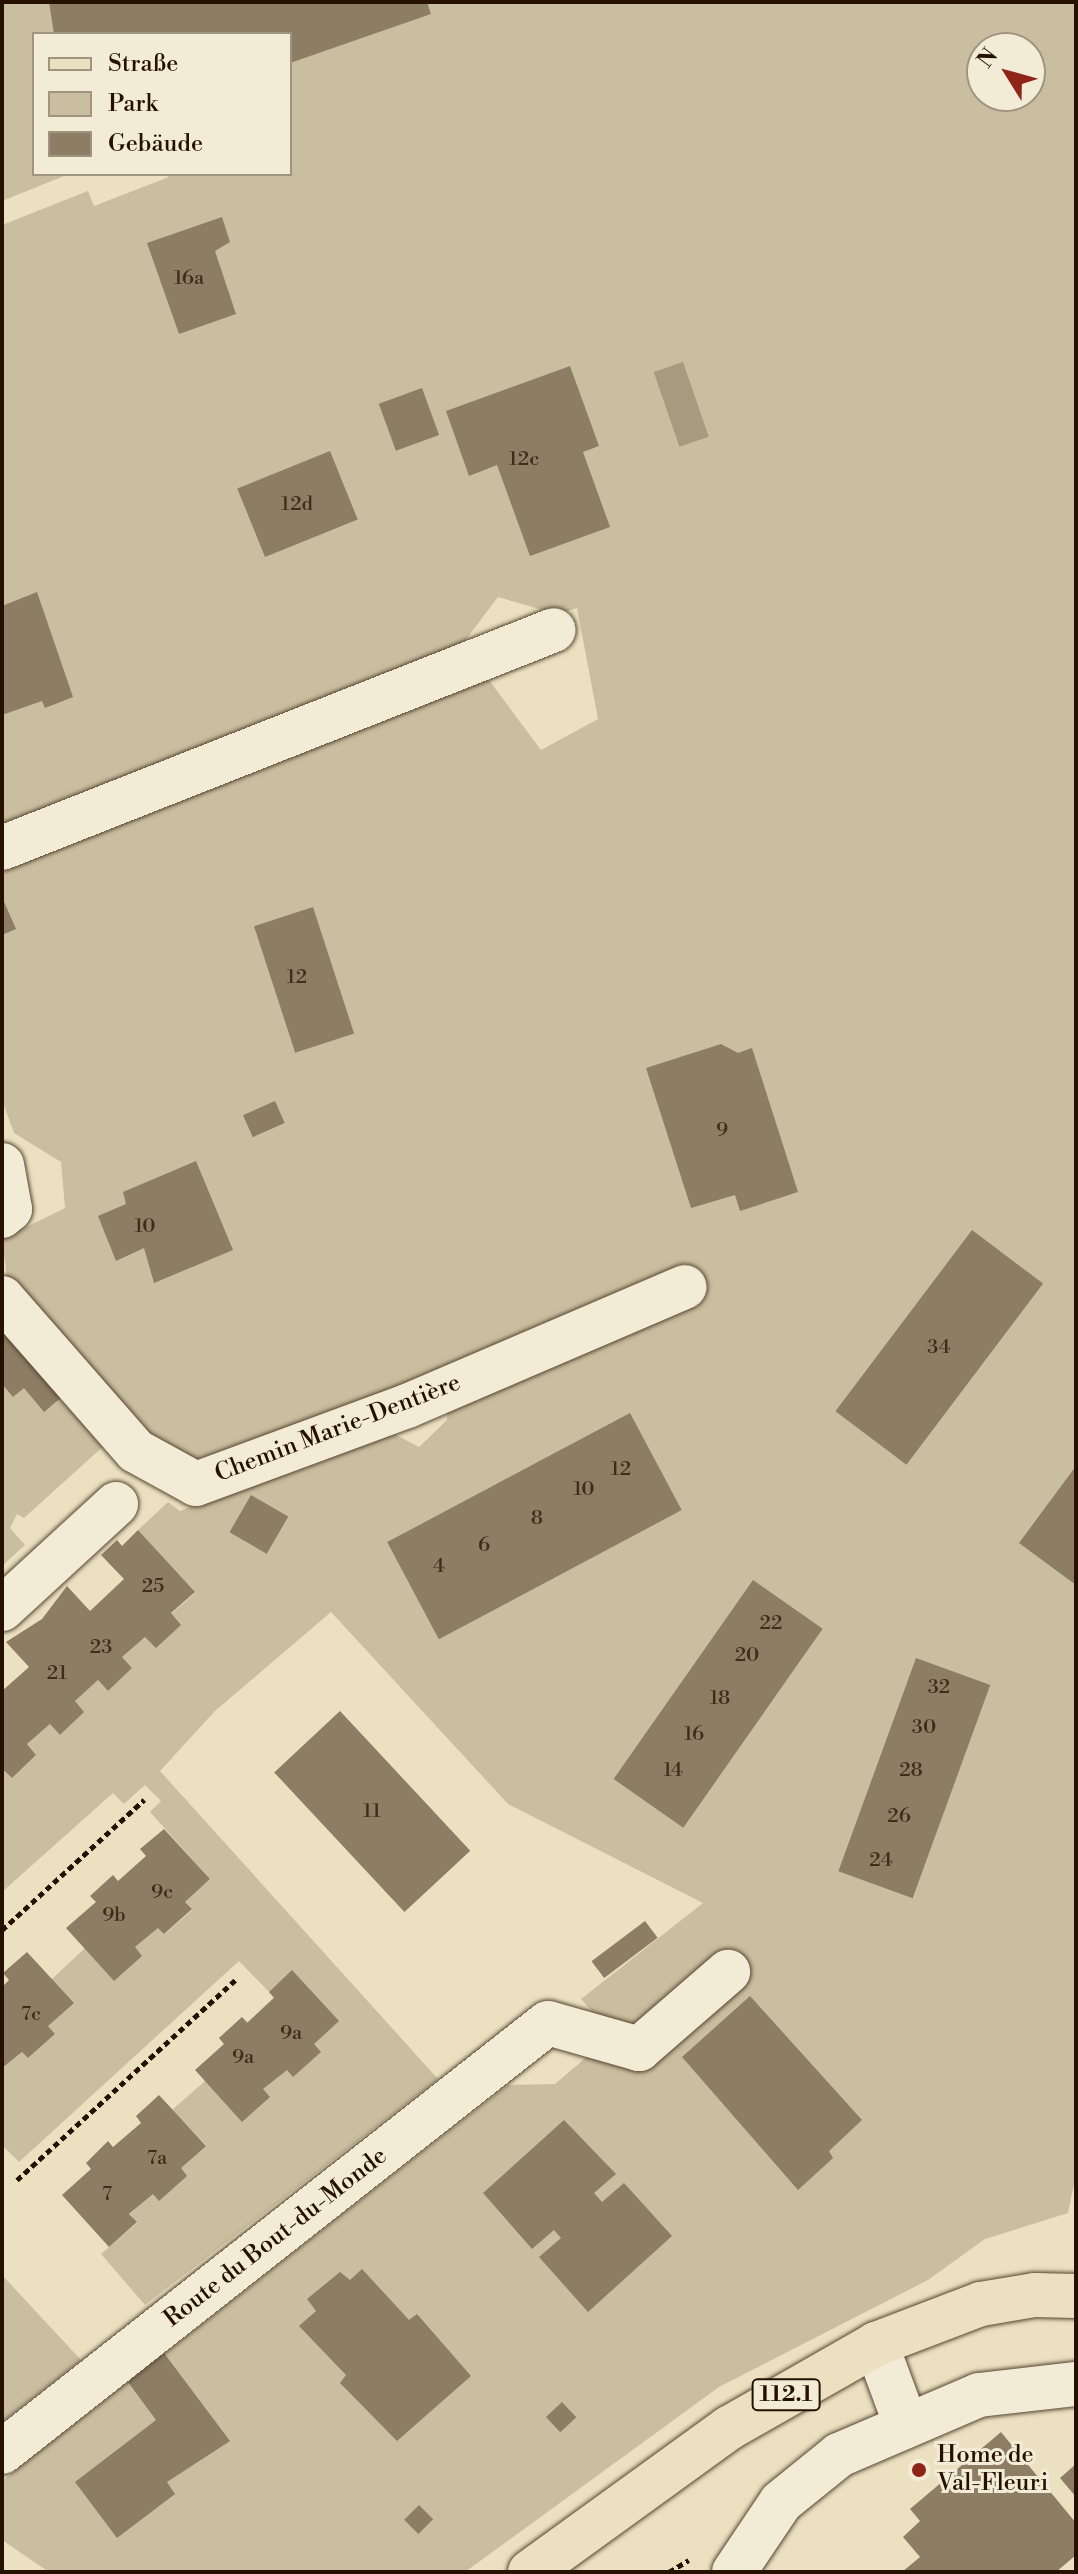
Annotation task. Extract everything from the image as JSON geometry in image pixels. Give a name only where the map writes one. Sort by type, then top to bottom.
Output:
[{"type":"main road","name":"112.1","points":[[530,2572],[729,2428],[876,2344],[981,2304],[1035,2295],[1076,2296]]},
{"type":"street","points":[[2,848],[554,630]]},
{"type":"street","points":[[2,1165],[10,1209],[2,1216]]},
{"type":"street","name":"Chemin Marie-Dentière","points":[[2,1298],[136,1451],[196,1484],[407,1406],[685,1287]]},
{"type":"street","points":[[2,1609],[116,1504]]},
{"type":"street","name":"Route du Bout-du-Monde","points":[[2,2452],[548,2023],[639,2049],[728,1972]]},
{"type":"street","points":[[876,2344],[906,2425]]},
{"type":"street","points":[[734,2572],[781,2502],[839,2455],[979,2395],[1076,2384]]},
{"type":"path","points":[[2,1930],[144,1800]]},
{"type":"path","points":[[17,2180],[236,1979]]},
{"type":"green space","points":[[2,2],[1076,2],[1076,2174],[1068,2213],[985,2239],[928,2280],[719,2387],[465,2572],[49,2572],[2,2540],[2,2481],[508,2085],[555,2084],[589,2055],[595,2015],[581,1999],[703,1903],[508,1804],[331,1612],[215,1711],[160,1771],[438,2079],[145,2305],[101,2254],[137,2223],[130,2214],[206,2145],[172,2110],[205,2081],[224,2044],[219,2038],[242,2017],[248,2022],[274,1997],[239,1961],[19,2162],[2,2145],[2,2068],[22,2052],[28,2058],[55,2034],[48,2026],[52,1979],[85,1948],[135,1947],[158,1928],[165,1934],[192,1910],[185,1902],[210,1879],[150,1812],[161,1801],[145,1785],[124,1804],[113,1793],[2,1892],[2,1770],[12,1778],[36,1755],[27,1744],[50,1724],[60,1735],[81,1714],[75,1701],[98,1680],[108,1691],[132,1668],[122,1657],[195,1593],[138,1530],[168,1502],[180,1511],[385,1429],[419,1447],[447,1420],[448,1401],[233,1461],[198,1464],[142,1434],[7,1277],[2,1239],[65,1208],[61,1162],[14,1133],[2,1100],[2,864],[477,664],[541,750],[598,719],[577,608],[557,614],[498,597],[461,646],[2,839],[2,225],[88,191],[94,206],[168,176],[292,176],[292,32],[32,32],[32,176],[64,176],[2,201]]},
{"type":"green space","points":[[2,1327],[107,1443],[24,1518],[17,1514],[10,1528],[25,1545],[2,1566]]},
{"type":"green space","points":[[2,2275],[81,2360],[2,2422]]},
{"type":"shaded area","points":[[683,362],[709,437],[679,447],[654,372]]},
{"type":"building","points":[[49,2],[427,2],[431,14],[292,62],[292,32],[54,32]]},
{"type":"building","points":[[222,217],[230,242],[215,251],[236,314],[179,334],[147,243]]},
{"type":"building","points":[[570,366],[599,446],[583,452],[610,527],[530,556],[497,465],[469,476],[446,411]]},
{"type":"building","points":[[422,388],[439,435],[396,451],[379,404]]},
{"type":"building","points":[[330,451],[358,520],[265,557],[237,488]]},
{"type":"building","points":[[37,592],[73,697],[45,708],[42,701],[2,715],[2,606]]},
{"type":"building","points":[[2,897],[16,929],[2,935]]},
{"type":"building","points":[[313,907],[354,1033],[295,1053],[254,926]]},
{"type":"building","points":[[721,1044],[738,1053],[752,1048],[798,1192],[740,1211],[735,1195],[691,1208],[646,1068]]},
{"type":"building","points":[[275,1101],[285,1123],[253,1137],[243,1115]]},
{"type":"building","points":[[196,1161],[233,1250],[154,1283],[144,1248],[116,1261],[98,1216],[126,1204],[123,1192]]},
{"type":"building","points":[[972,1230],[1043,1284],[906,1465],[835,1411]]},
{"type":"building","points":[[2,1327],[63,1396],[44,1412],[24,1388],[13,1397],[2,1384]]},
{"type":"building","points":[[630,1413],[682,1510],[439,1639],[387,1542]]},
{"type":"building","points":[[1076,1466],[1076,1585],[1019,1543]]},
{"type":"building","points":[[251,1495],[288,1516],[267,1554],[230,1532]]},
{"type":"building","points":[[138,1530],[195,1592],[171,1613],[181,1625],[156,1648],[145,1637],[122,1657],[132,1668],[108,1691],[98,1680],[75,1701],[84,1712],[60,1735],[50,1724],[27,1744],[36,1755],[12,1778],[2,1769],[2,1691],[29,1667],[6,1642],[42,1619],[67,1586],[90,1611],[124,1579],[101,1555],[117,1540],[122,1546]]},
{"type":"building","points":[[753,1580],[823,1629],[683,1828],[614,1779]]},
{"type":"building","points":[[916,1658],[990,1685],[913,1898],[838,1871]]},
{"type":"building","points":[[340,1711],[470,1851],[404,1912],[274,1772]]},
{"type":"building","points":[[164,1829],[210,1879],[185,1902],[192,1909],[164,1934],[158,1928],[135,1947],[142,1956],[114,1981],[66,1928],[96,1902],[90,1896],[113,1875],[118,1881],[146,1856],[140,1849]]},
{"type":"building","points":[[645,1921],[658,1938],[604,1978],[591,1961]]},
{"type":"building","points":[[27,1952],[74,2003],[48,2026],[55,2034],[28,2058],[22,2052],[2,2068],[2,1987],[9,1980],[3,1973]]},
{"type":"building","points":[[292,1970],[339,2021],[314,2044],[321,2052],[293,2077],[287,2070],[263,2089],[270,2097],[242,2122],[195,2070],[224,2044],[219,2038],[242,2017],[247,2023],[274,1998],[269,1992]]},
{"type":"building","points":[[750,1996],[862,2120],[829,2151],[833,2158],[798,2190],[682,2057]]},
{"type":"building","points":[[159,2095],[206,2146],[181,2168],[187,2176],[159,2201],[153,2194],[129,2214],[137,2222],[109,2247],[62,2195],[91,2169],[86,2163],[108,2141],[113,2147],[141,2123],[136,2116]]},
{"type":"building","points":[[564,2120],[616,2174],[594,2193],[602,2202],[624,2183],[672,2236],[588,2312],[539,2257],[561,2238],[554,2230],[532,2249],[483,2193]]},
{"type":"building","points":[[362,2269],[409,2320],[417,2314],[471,2376],[397,2441],[340,2383],[346,2375],[299,2326],[316,2311],[307,2299],[340,2272],[350,2280]]},
{"type":"building","points":[[164,2353],[230,2441],[167,2482],[175,2494],[117,2538],[75,2482],[156,2420],[128,2382]]},
{"type":"building","points":[[562,2402],[576,2417],[560,2432],[546,2417]]},
{"type":"building","points":[[1001,2432],[1076,2523],[1076,2555],[1056,2572],[902,2572],[920,2557],[903,2537],[920,2521],[910,2509]]},
{"type":"building","points":[[1076,2464],[1076,2497],[1060,2478]]},
{"type":"building","points":[[419,2505],[433,2519],[418,2534],[404,2520]]},
{"type":"place","name":"Home de Val-Fleuri","points":[[919,2470]]}]
